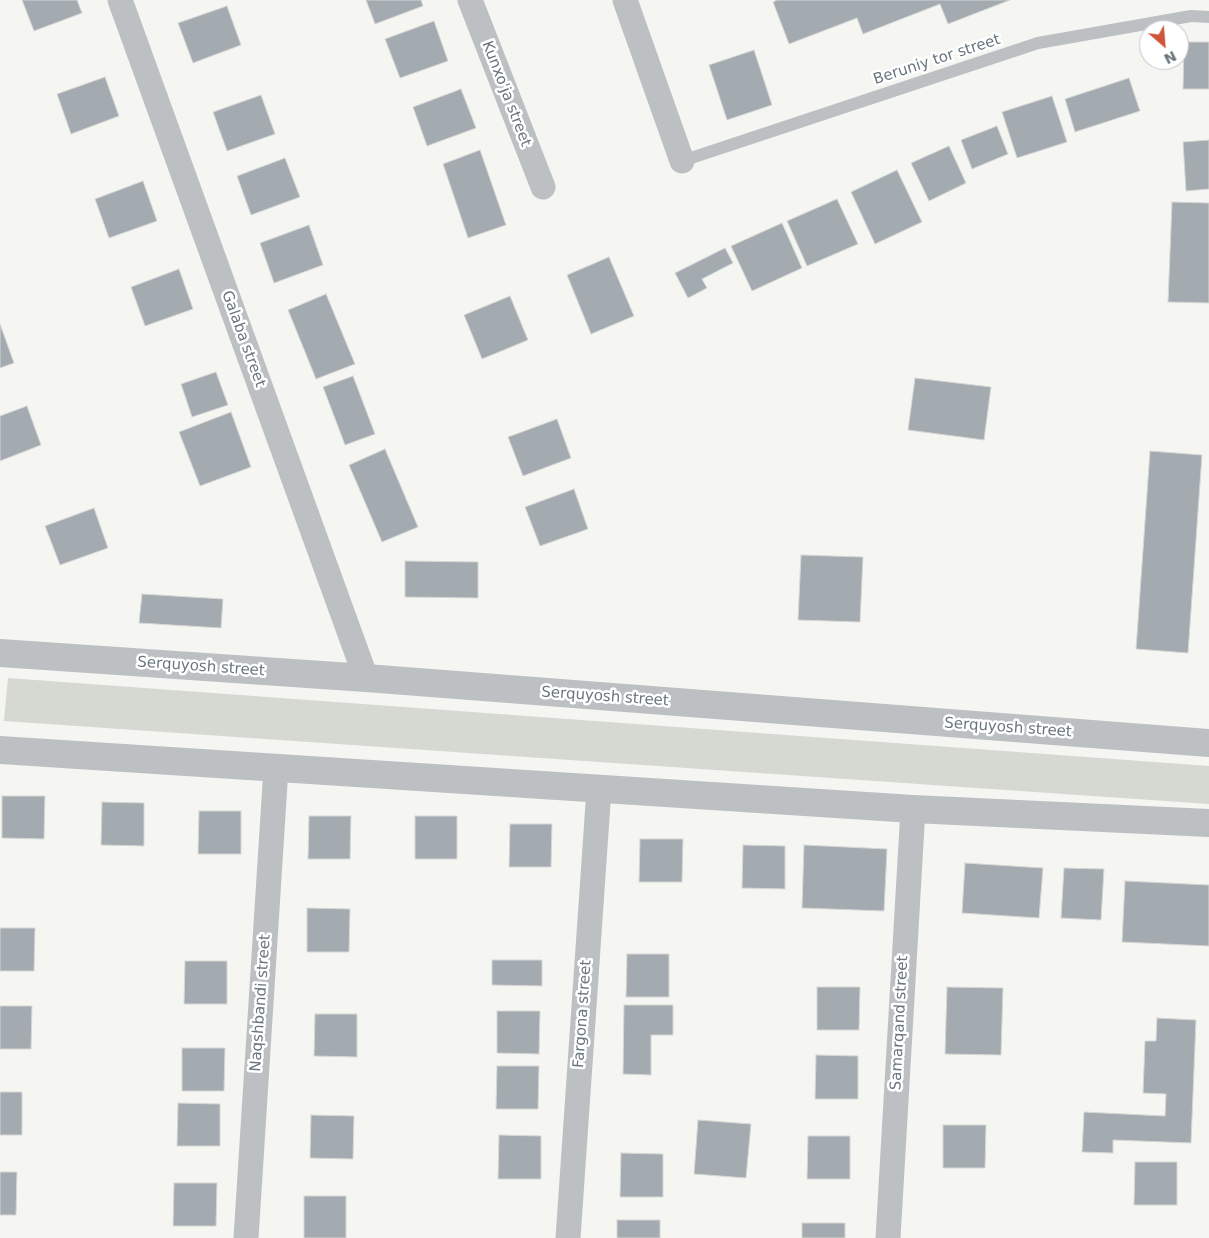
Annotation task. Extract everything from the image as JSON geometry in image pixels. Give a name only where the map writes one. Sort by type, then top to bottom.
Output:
[{"type":"street","name":"Galaba street","points":[[120,0],[366,678]]},
{"type":"street","name":"Kunxo'ja street","points":[[470,0],[543,187]]},
{"type":"street","points":[[625,0],[682,161]]},
{"type":"street","name":"Serquyosh street","points":[[0,653],[366,678],[1209,743]]},
{"type":"street","points":[[0,750],[913,809],[1209,823]]},
{"type":"street","name":"Naqshbandi street","points":[[246,1238],[276,768]]},
{"type":"street","name":"Fargona street","points":[[568,1238],[599,789]]},
{"type":"street","name":"Samarqand street","points":[[888,1238],[913,809]]},
{"type":"lane","name":"Beruniy tor street","points":[[682,161],[1038,43],[1191,16],[1209,17]]},
{"type":"shaded area","points":[[8,678],[1209,766],[1209,804],[4,721]]},
{"type":"building","points":[[22,0],[77,0],[82,13],[34,31]]},
{"type":"building","points":[[366,0],[421,0],[423,6],[375,24]]},
{"type":"building","points":[[777,0],[1010,0],[948,24],[940,4],[863,34],[857,18],[789,44],[773,2]]},
{"type":"building","points":[[227,6],[241,45],[193,63],[178,23]]},
{"type":"building","points":[[434,21],[448,61],[400,78],[385,39]]},
{"type":"building","points":[[1189,42],[1209,42],[1209,89],[1183,89],[1183,70],[1189,70]]},
{"type":"building","points":[[754,50],[772,105],[727,120],[709,65]]},
{"type":"building","points":[[105,77],[119,116],[71,134],[57,94]]},
{"type":"building","points":[[1129,78],[1140,111],[1075,132],[1065,99]]},
{"type":"building","points":[[461,89],[476,128],[427,146],[413,107]]},
{"type":"building","points":[[261,95],[275,134],[227,151],[213,112]]},
{"type":"building","points":[[1052,96],[1067,142],[1017,158],[1002,112]]},
{"type":"building","points":[[997,126],[1008,154],[972,169],[961,140]]},
{"type":"building","points":[[1209,140],[1209,189],[1186,191],[1183,142]]},
{"type":"building","points":[[949,146],[966,183],[929,201],[911,163]]},
{"type":"building","points":[[480,150],[506,225],[468,238],[443,164]]},
{"type":"building","points":[[285,158],[300,197],[251,215],[237,176]]},
{"type":"building","points":[[897,170],[922,222],[875,244],[851,192]]},
{"type":"building","points":[[143,181],[157,221],[109,238],[95,199]]},
{"type":"building","points":[[837,199],[858,244],[807,266],[787,221]]},
{"type":"building","points":[[1172,202],[1209,203],[1209,303],[1168,302]]},
{"type":"building","points":[[782,223],[802,268],[752,291],[731,246]]},
{"type":"building","points":[[309,225],[323,265],[274,283],[260,243]]},
{"type":"building","points":[[725,248],[733,263],[702,279],[707,288],[688,298],[675,273]]},
{"type":"building","points":[[609,257],[634,316],[591,334],[567,275]]},
{"type":"building","points":[[179,269],[193,309],[145,326],[131,287]]},
{"type":"building","points":[[326,294],[355,364],[316,379],[288,310]]},
{"type":"building","points":[[510,296],[528,340],[482,359],[464,315]]},
{"type":"building","points":[[0,324],[14,363],[0,368]]},
{"type":"building","points":[[216,372],[228,405],[192,417],[181,384]]},
{"type":"building","points":[[353,376],[375,434],[345,445],[323,387]]},
{"type":"building","points":[[915,378],[991,387],[984,440],[908,430]]},
{"type":"building","points":[[27,406],[41,445],[0,461],[0,416]]},
{"type":"building","points":[[231,412],[251,467],[200,486],[179,432]]},
{"type":"building","points":[[557,419],[571,458],[523,476],[508,437]]},
{"type":"building","points":[[385,449],[418,527],[382,542],[349,465]]},
{"type":"building","points":[[1150,451],[1202,455],[1188,653],[1136,649]]},
{"type":"building","points":[[574,489],[588,529],[540,546],[525,507]]},
{"type":"building","points":[[94,508],[108,548],[60,565],[45,526]]},
{"type":"building","points":[[801,555],[863,557],[860,622],[798,620]]},
{"type":"building","points":[[405,561],[478,562],[478,598],[405,597]]},
{"type":"building","points":[[142,594],[223,599],[221,628],[139,623]]},
{"type":"building","points":[[2,796],[45,796],[44,839],[2,838]]},
{"type":"building","points":[[102,802],[144,803],[144,846],[101,845]]},
{"type":"building","points":[[199,811],[241,811],[241,854],[198,854]]},
{"type":"building","points":[[309,816],[351,816],[350,859],[308,859]]},
{"type":"building","points":[[415,816],[457,816],[457,859],[415,859]]},
{"type":"building","points":[[510,824],[552,824],[551,867],[509,867]]},
{"type":"building","points":[[640,839],[683,839],[682,882],[639,882]]},
{"type":"building","points":[[743,845],[785,846],[785,889],[742,888]]},
{"type":"building","points":[[804,845],[887,849],[884,911],[802,908]]},
{"type":"building","points":[[965,863],[1043,868],[1039,918],[962,913]]},
{"type":"building","points":[[1064,868],[1104,869],[1101,920],[1061,918]]},
{"type":"building","points":[[1125,881],[1209,885],[1209,946],[1122,942]]},
{"type":"building","points":[[307,908],[350,909],[349,952],[307,952]]},
{"type":"building","points":[[0,928],[35,928],[34,971],[0,971]]},
{"type":"building","points":[[627,954],[669,954],[669,997],[626,997]]},
{"type":"building","points":[[492,960],[542,960],[542,986],[492,985]]},
{"type":"building","points":[[185,961],[227,961],[227,1004],[184,1004]]},
{"type":"building","points":[[817,987],[860,987],[859,1030],[817,1030]]},
{"type":"building","points":[[947,987],[1003,988],[1001,1055],[945,1054]]},
{"type":"building","points":[[624,1005],[673,1005],[673,1035],[651,1035],[651,1075],[623,1074]]},
{"type":"building","points":[[0,1006],[32,1006],[31,1049],[0,1049]]},
{"type":"building","points":[[497,1011],[540,1011],[539,1054],[497,1053]]},
{"type":"building","points":[[315,1014],[357,1014],[357,1057],[314,1056]]},
{"type":"building","points":[[1157,1018],[1196,1020],[1191,1143],[1113,1140],[1113,1153],[1082,1152],[1084,1112],[1165,1116],[1166,1094],[1143,1093],[1145,1041],[1156,1041]]},
{"type":"building","points":[[182,1048],[225,1048],[224,1091],[182,1091]]},
{"type":"building","points":[[816,1055],[858,1056],[858,1099],[815,1099]]},
{"type":"building","points":[[497,1066],[539,1066],[538,1109],[496,1109]]},
{"type":"building","points":[[0,1092],[22,1092],[22,1135],[0,1135]]},
{"type":"building","points":[[178,1103],[220,1104],[220,1146],[177,1146]]},
{"type":"building","points":[[311,1115],[354,1116],[353,1159],[310,1158]]},
{"type":"building","points":[[698,1120],[751,1124],[746,1178],[694,1174]]},
{"type":"building","points":[[943,1125],[986,1125],[985,1168],[943,1168]]},
{"type":"building","points":[[499,1135],[541,1136],[541,1179],[498,1179]]},
{"type":"building","points":[[808,1136],[850,1136],[850,1179],[807,1179]]},
{"type":"building","points":[[621,1153],[663,1154],[663,1197],[620,1197]]},
{"type":"building","points":[[1135,1162],[1177,1162],[1177,1205],[1134,1205]]},
{"type":"building","points":[[0,1172],[17,1172],[16,1215],[0,1215]]},
{"type":"building","points":[[174,1183],[217,1183],[216,1226],[173,1226]]},
{"type":"building","points":[[304,1196],[346,1196],[346,1238],[304,1238]]},
{"type":"building","points":[[617,1220],[660,1220],[660,1238],[617,1238]]},
{"type":"building","points":[[802,1223],[845,1223],[845,1238],[802,1238]]}]
